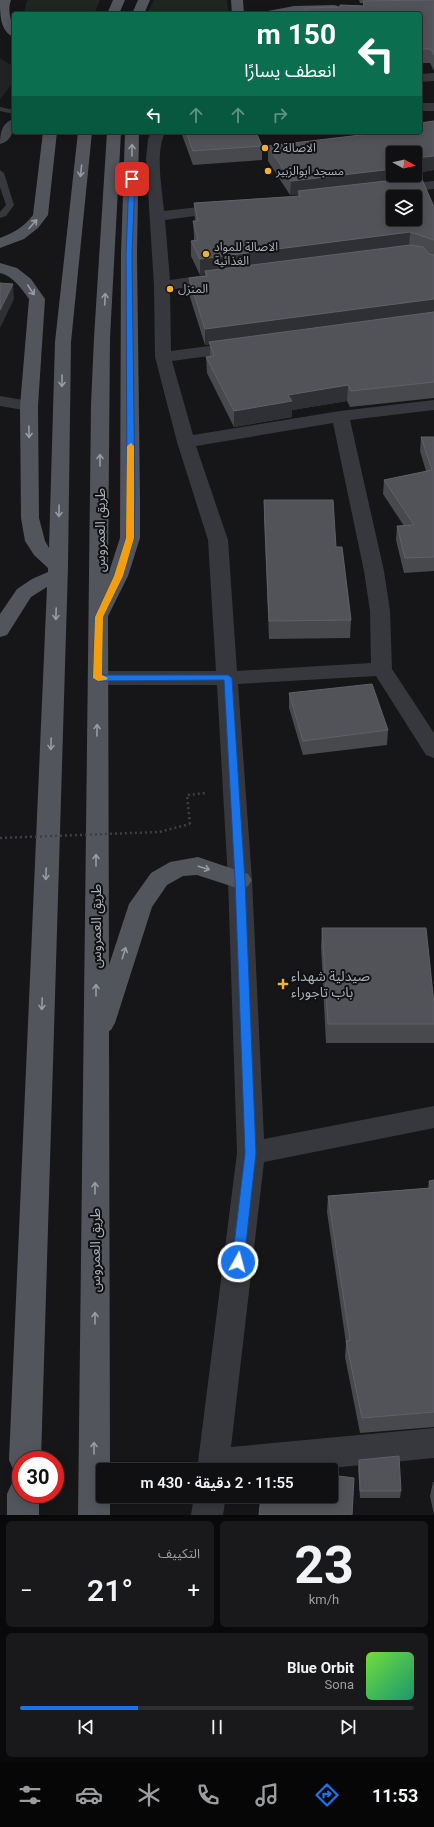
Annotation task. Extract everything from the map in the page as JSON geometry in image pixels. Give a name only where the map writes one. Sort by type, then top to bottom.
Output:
[{"type":"main road","points":[[5,0],[1,6],[1,18],[7,30]]},
{"type":"main road","points":[[114,12],[119,0]]},
{"type":"main road","points":[[139,12],[144,0]]},
{"type":"main road","points":[[237,0],[238,12]]},
{"type":"main road","points":[[286,12],[346,8]]},
{"type":"main road","points":[[0,243],[20,236],[33,225],[40,215],[50,134]]},
{"type":"main road","points":[[25,1451],[58,571],[63,342],[84,134]]},
{"type":"main road","name":"طريق العمروس","points":[[94,1515],[95,1043],[102,338],[114,134]]},
{"type":"main road","points":[[99,617],[118,576],[130,538],[129,254],[132,134]]},
{"type":"main road","points":[[0,268],[10,271],[25,282],[37,299],[29,406],[30,518],[35,541],[41,551],[58,571]]},
{"type":"main road","points":[[0,630],[24,593],[58,571]]},
{"type":"main road","points":[[95,1043],[141,904],[159,879],[178,868],[198,866],[240,880]]},
{"type":"main road","points":[[23,1515],[24,1503]]},
{"type":"street","points":[[422,78],[434,77]]},
{"type":"street","points":[[422,107],[434,107]]},
{"type":"street","points":[[157,134],[155,139],[153,159],[162,286],[163,357],[186,442],[218,540],[240,880],[251,1153],[214,1463]]},
{"type":"street","points":[[378,191],[434,185]]},
{"type":"street","points":[[157,216],[236,207]]},
{"type":"street","points":[[162,286],[232,277]]},
{"type":"street","points":[[163,357],[256,345]]},
{"type":"street","points":[[0,401],[29,406]]},
{"type":"street","points":[[186,442],[340,416],[434,405]]},
{"type":"street","points":[[340,416],[374,571],[380,611],[382,669],[434,750]]},
{"type":"street","points":[[98,678],[228,678],[382,669]]},
{"type":"street","points":[[251,1153],[434,1117]]},
{"type":"street","points":[[251,1463],[434,1443]]},
{"type":"street","points":[[207,1515],[209,1503]]},
{"type":"lane","points":[[0,109],[12,112]]},
{"type":"lane","points":[[0,173],[10,204],[3,214],[0,215]]},
{"type":"path","points":[[0,838],[159,832],[190,824],[187,795],[235,792]]},
{"type":"shaded area","points":[[28,0],[100,0],[95,12],[24,12]]},
{"type":"shaded area","points":[[154,0],[227,0],[228,12],[148,12]]},
{"type":"shaded area","points":[[0,58],[12,66],[12,84],[0,99]]},
{"type":"building","points":[[434,0],[434,55],[431,49],[422,49],[422,12],[306,12],[305,8],[340,7],[340,5],[364,6],[363,1]]},
{"type":"building","points":[[434,121],[434,156],[422,157],[422,146],[386,146],[386,170],[291,181],[268,146],[369,134],[422,134],[422,123]]},
{"type":"building","points":[[187,134],[257,134],[262,146],[193,151]]},
{"type":"building","points":[[422,179],[434,207],[434,240],[410,232],[200,259],[191,241],[198,240],[193,221],[198,221],[194,203],[301,196],[298,191],[386,181],[422,182]]},
{"type":"building","points":[[410,245],[423,247],[429,254],[434,255],[434,299],[205,329],[189,278],[207,276],[205,271]]},
{"type":"building","points":[[0,283],[13,284],[0,310]]},
{"type":"building","points":[[434,312],[434,382],[351,391],[348,385],[288,395],[292,401],[234,411],[206,357],[214,356],[209,342]]},
{"type":"building","points":[[421,437],[434,437],[434,557],[405,558],[397,526],[414,525],[384,480],[432,470]]},
{"type":"building","points":[[264,500],[333,500],[336,547],[342,547],[351,620],[269,621]]},
{"type":"building","points":[[372,684],[388,730],[303,741],[289,693]]},
{"type":"building","points":[[322,928],[426,928],[434,1004],[434,1024],[328,1024]]},
{"type":"building","points":[[434,1180],[434,1412],[362,1418],[346,1341],[350,1340],[328,1196],[431,1188],[429,1181]]},
{"type":"building","points":[[399,1456],[401,1491],[360,1491],[359,1460]]},
{"type":"building","points":[[338,1476],[354,1478],[352,1515],[259,1515],[260,1503],[338,1503]]},
{"type":"slow traffic","points":[[103,678],[98,678],[99,617],[118,576],[130,538],[131,446]]},
{"type":"place","name":"الاصالة 2","points":[[265,148]]},
{"type":"place","name":"مسجد ابوالزبير","points":[[268,171]]},
{"type":"place","name":"الاصالة للمواد الغذائية","points":[[206,254]]},
{"type":"place","name":"المنزل","points":[[170,289]]},
{"type":"place","name":"صيدلية شهداء باب تاجوراء","points":[[283,984]]},
{"type":"route","points":[[132,179],[129,254],[130,538],[118,576],[99,617],[98,678],[228,678],[240,880],[251,1153],[238,1262]]}]
